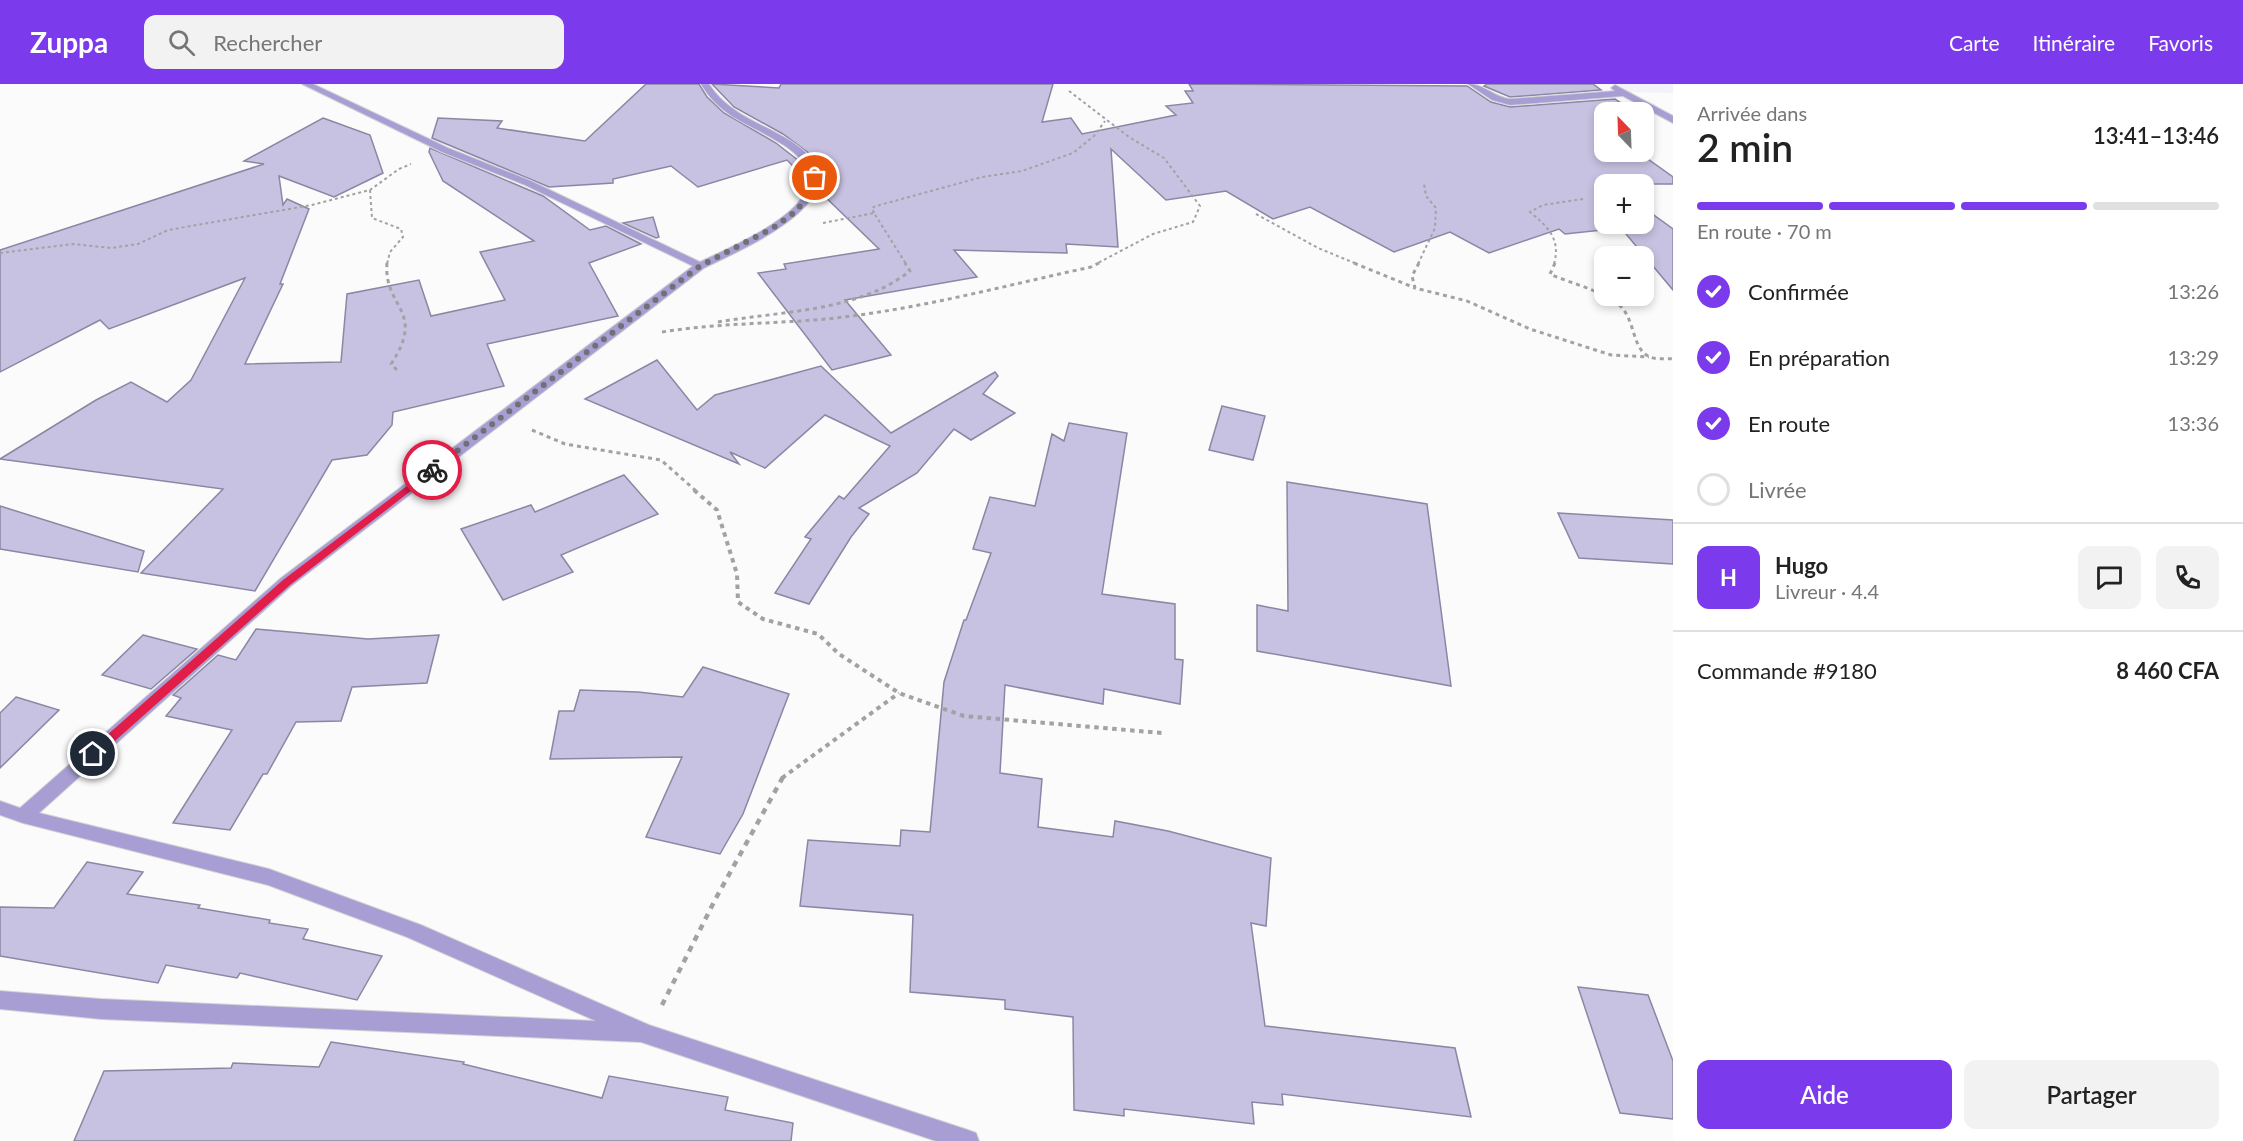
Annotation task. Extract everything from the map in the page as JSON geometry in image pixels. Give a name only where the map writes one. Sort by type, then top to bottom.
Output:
[{"type":"street","points":[[306,84],[445,150],[528,183],[669,249],[700,266]]},
{"type":"street","points":[[22,816],[286,582],[700,266],[773,228],[795,212],[810,194],[815,178],[811,164],[800,150],[721,108],[706,91],[705,84]]},
{"type":"street","points":[[1472,84],[1500,101],[1624,93]]},
{"type":"street","points":[[1606,84],[1673,120]]},
{"type":"street","points":[[0,808],[22,816],[269,878],[414,931],[647,1034],[968,1141]]},
{"type":"street","points":[[0,1000],[101,1009],[647,1034]]},
{"type":"path","points":[[705,325],[825,319],[899,309],[1091,267],[1153,234],[1193,222],[1200,206],[1164,158],[1106,121],[1069,91]]},
{"type":"path","points":[[658,333],[877,292],[902,280],[910,271],[872,208],[982,177],[1022,171],[1073,153],[1094,136],[1106,121]]},
{"type":"path","points":[[0,253],[73,244],[111,248],[138,244],[168,230],[312,205],[370,190],[399,170],[445,150]]},
{"type":"path","points":[[1415,288],[1412,276],[1435,228],[1436,208],[1426,196],[1424,184]]},
{"type":"path","points":[[370,190],[372,218],[400,229],[403,237],[391,246],[387,258],[387,273],[406,320],[404,346],[391,364],[398,370]]},
{"type":"path","points":[[1583,199],[1543,205],[1530,212],[1555,235],[1558,245],[1556,260],[1550,274],[1611,300],[1626,310],[1637,346],[1649,357]]},
{"type":"path","points":[[773,228],[808,226],[874,213]]},
{"type":"path","points":[[1256,214],[1318,248],[1415,288],[1467,301],[1530,329],[1611,355],[1673,359]]},
{"type":"path","points":[[490,425],[526,427],[565,444],[661,460],[717,510],[737,574],[738,602],[763,619],[818,634],[839,654],[899,693],[964,716],[1162,733]]},
{"type":"path","points":[[647,1034],[716,898],[783,777],[899,693]]},
{"type":"shaded area","points":[[1618,84],[1673,84],[1673,93],[1630,92]]},
{"type":"building","points":[[646,84],[699,84],[707,97],[724,113],[776,143],[799,161],[806,179],[787,160],[698,187],[671,166],[613,179],[613,183],[549,187],[432,138],[438,118],[502,121],[497,128],[585,141]]},
{"type":"building","points":[[712,84],[779,88],[781,84],[1053,84],[1042,122],[1071,118],[1082,134],[1176,115],[1166,106],[1193,103],[1185,91],[1193,91],[1189,84],[1467,86],[1491,102],[1510,107],[1615,99],[1620,102],[1594,102],[1594,162],[1652,162],[1673,177],[1673,184],[1654,184],[1654,174],[1594,174],[1594,231],[1565,234],[1559,229],[1489,253],[1450,232],[1394,252],[1310,207],[1273,219],[1226,191],[1166,200],[1111,149],[1118,247],[1066,244],[1067,253],[954,250],[977,277],[845,300],[891,355],[832,370],[758,273],[786,269],[784,264],[879,249],[817,189],[820,175],[810,154],[783,134],[734,107]]},
{"type":"building","points":[[1487,84],[1593,84],[1601,90],[1510,97],[1484,86]]},
{"type":"building","points":[[323,118],[370,135],[383,173],[334,197],[279,176],[283,205],[287,199],[309,209],[280,284],[283,284],[245,364],[341,362],[347,294],[419,280],[431,316],[505,300],[480,252],[534,241],[443,181],[429,152],[430,148],[543,196],[590,230],[606,226],[641,244],[589,263],[618,316],[487,344],[504,386],[393,412],[392,425],[367,455],[332,460],[255,591],[141,573],[223,489],[0,459],[96,400],[131,382],[167,402],[191,380],[245,278],[109,329],[100,320],[0,372],[0,250],[264,164],[244,161]]},
{"type":"building","points":[[1654,215],[1673,229],[1673,290],[1654,267],[1654,246],[1636,246],[1626,234],[1654,234]]},
{"type":"building","points":[[653,217],[659,237],[656,238],[623,223]]},
{"type":"building","points":[[657,360],[697,410],[715,395],[821,366],[891,433],[995,372],[998,376],[983,394],[1015,413],[971,440],[954,429],[917,473],[859,508],[869,514],[851,537],[809,604],[775,593],[811,539],[805,537],[839,496],[844,499],[890,446],[825,415],[765,468],[730,452],[739,464],[585,399]]},
{"type":"building","points":[[1222,406],[1265,416],[1253,460],[1209,450]]},
{"type":"building","points":[[1069,423],[1127,433],[1102,594],[1175,604],[1175,659],[1183,660],[1180,704],[1104,689],[1103,704],[1005,685],[1000,773],[1042,779],[1038,827],[1113,837],[1115,821],[1168,831],[1271,858],[1266,926],[1251,923],[1265,1026],[1455,1048],[1471,1117],[1282,1094],[1283,1105],[1252,1102],[1254,1124],[1124,1109],[1124,1116],[1074,1110],[1073,1017],[1005,1009],[1005,1000],[910,992],[913,915],[800,906],[808,840],[900,846],[901,830],[930,832],[944,682],[964,620],[966,620],[991,553],[973,549],[990,497],[1035,506],[1052,434],[1064,441]]},
{"type":"building","points":[[624,475],[658,514],[561,555],[573,572],[503,600],[461,529],[531,505],[535,512]]},
{"type":"building","points":[[1287,482],[1427,504],[1451,686],[1257,651],[1257,605],[1288,611]]},
{"type":"building","points":[[0,506],[144,551],[138,572],[0,549]]},
{"type":"building","points":[[1558,513],[1673,520],[1673,564],[1579,558]]},
{"type":"building","points":[[256,629],[368,639],[439,635],[427,683],[352,687],[341,721],[296,722],[267,774],[263,774],[230,830],[173,823],[232,730],[166,716],[181,698],[173,695],[218,655],[236,660]]},
{"type":"building","points":[[143,635],[197,649],[151,689],[102,675]]},
{"type":"building","points":[[703,667],[789,694],[743,814],[720,854],[646,837],[682,757],[550,759],[559,711],[574,711],[580,690],[638,692],[683,697]]},
{"type":"building","points":[[16,697],[59,710],[0,768],[0,713]]},
{"type":"building","points":[[87,862],[143,872],[127,894],[200,905],[198,908],[308,929],[303,939],[382,956],[357,1000],[240,973],[237,978],[166,965],[158,983],[0,956],[0,907],[54,908]]},
{"type":"building","points":[[1578,987],[1648,995],[1673,1061],[1673,1119],[1620,1113]]},
{"type":"building","points":[[331,1042],[464,1062],[463,1064],[602,1098],[609,1076],[728,1097],[725,1110],[793,1123],[791,1141],[74,1141],[104,1071],[231,1068],[233,1063],[319,1067]]},
{"type":"way so far","points":[[432,470],[700,266],[773,228],[795,212],[810,194],[815,178]]},
{"type":"route","points":[[93,754],[286,582],[432,470]]}]
